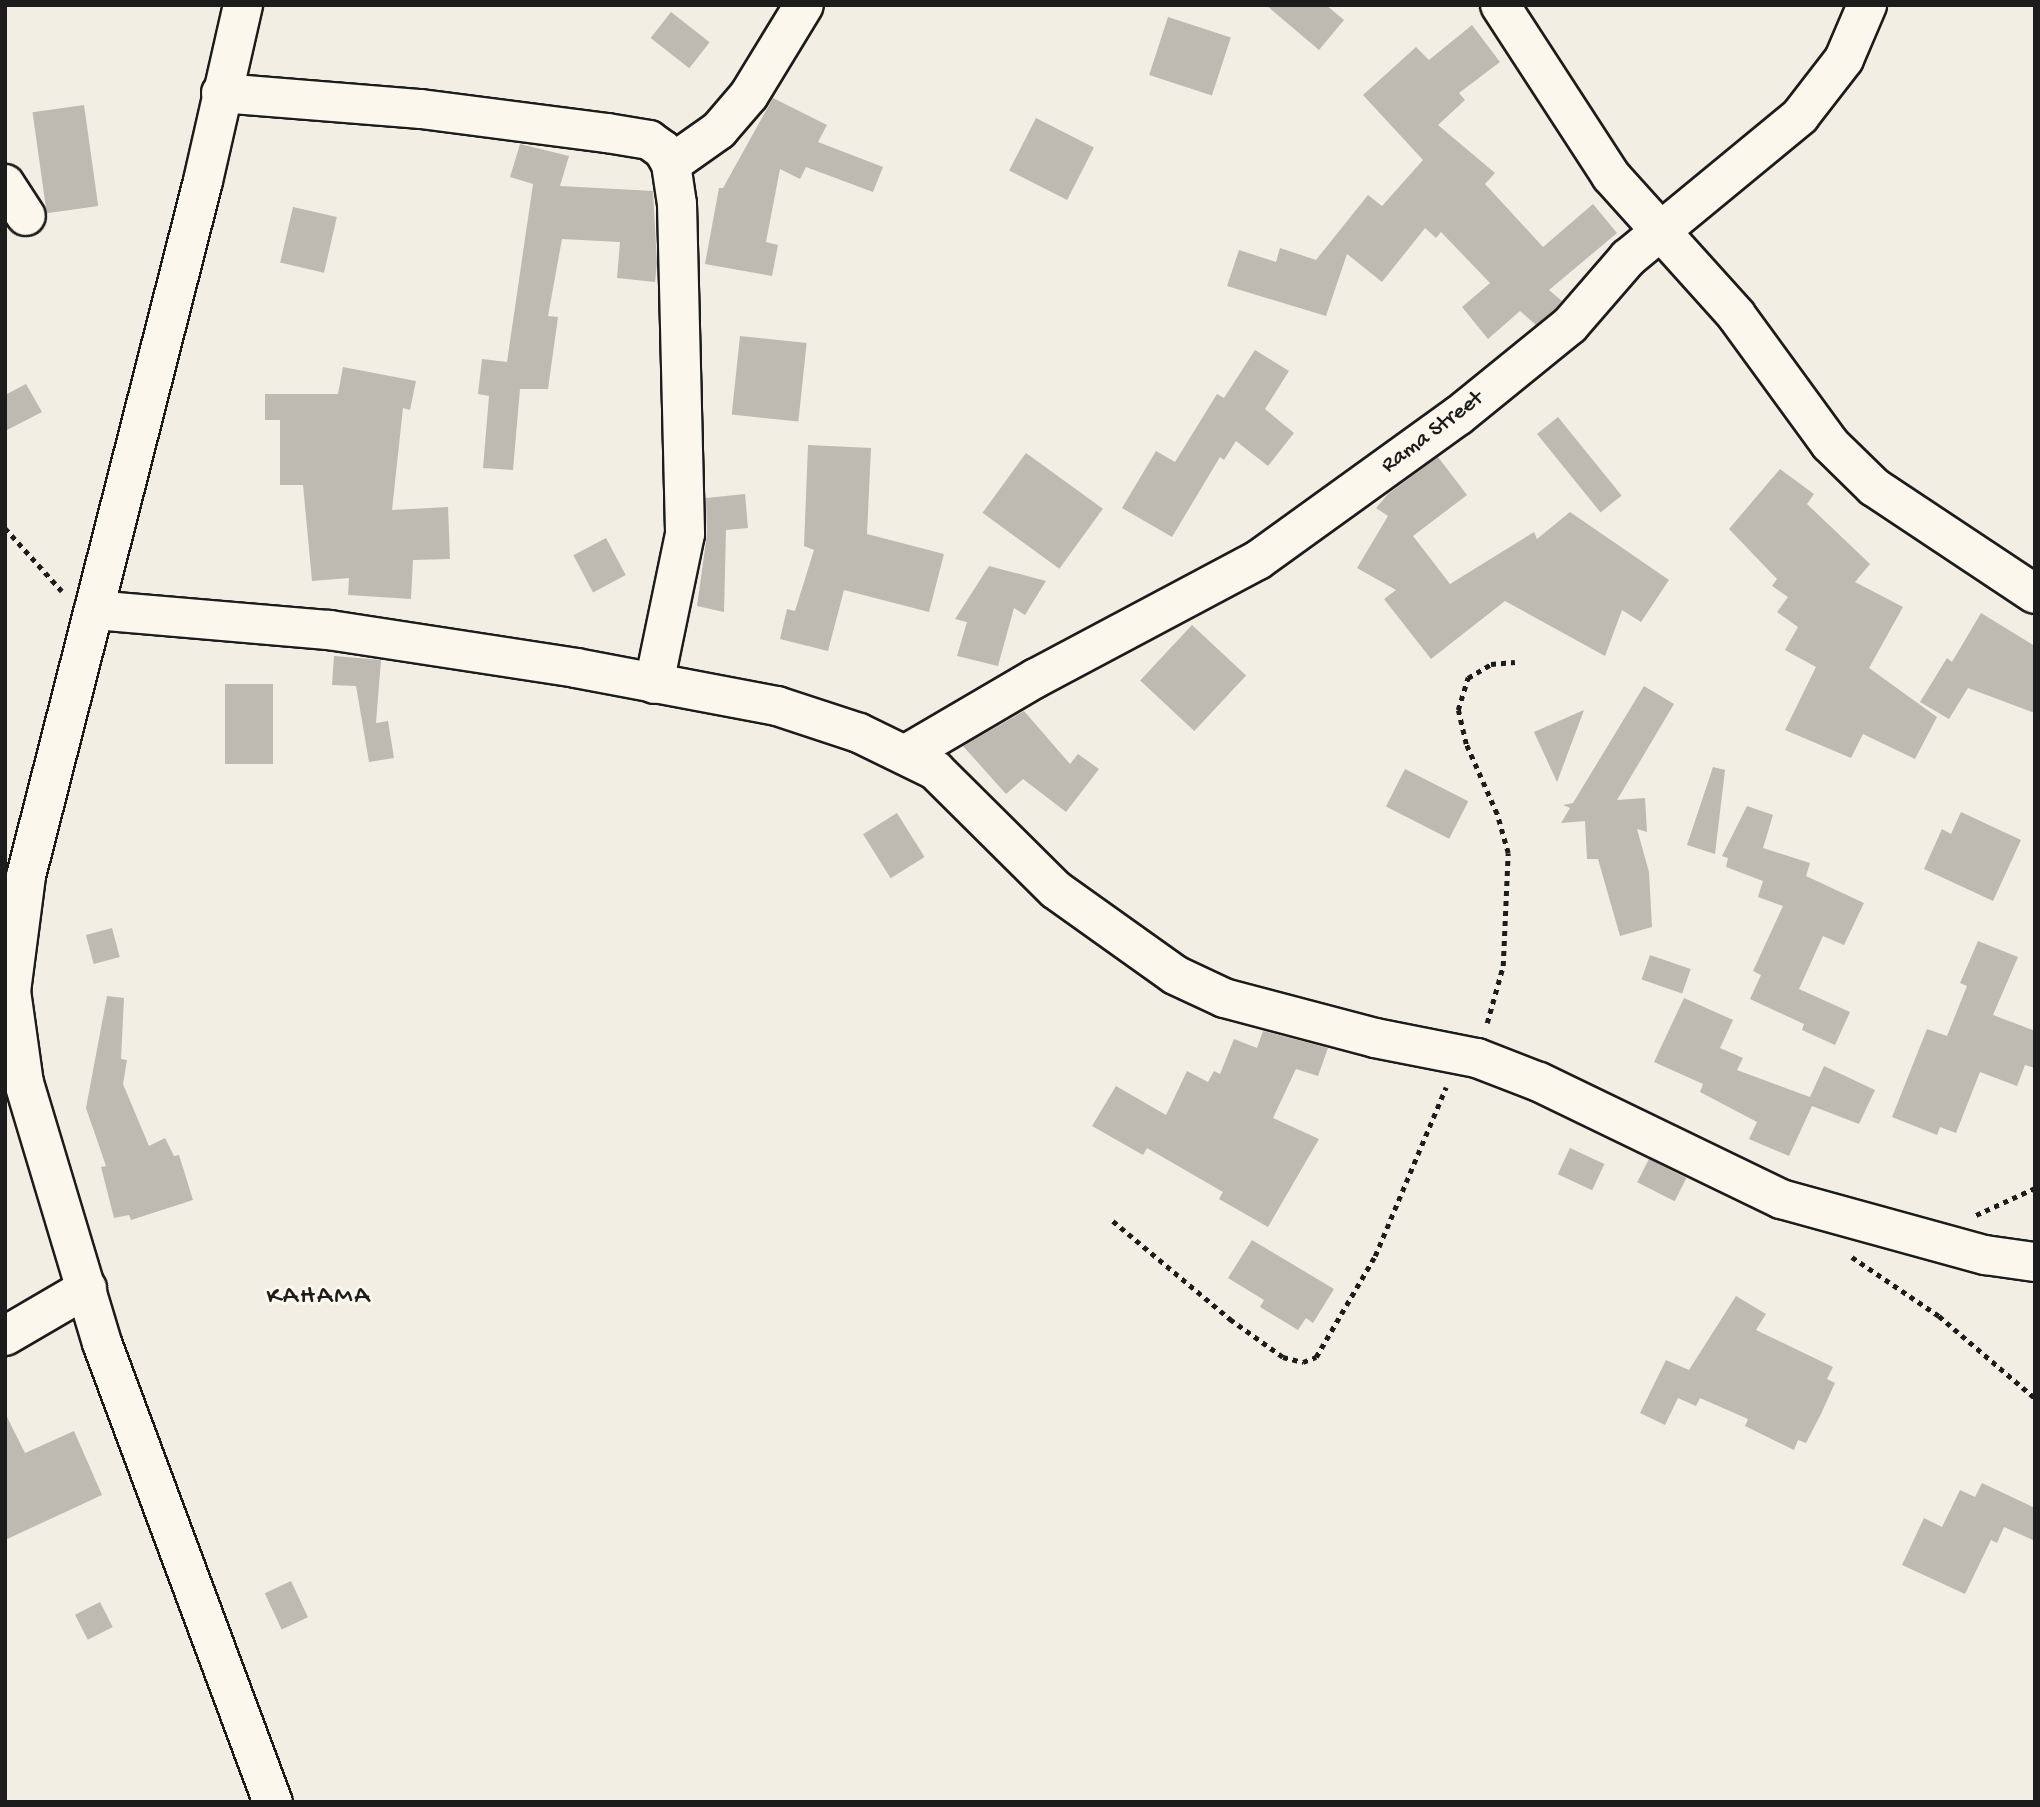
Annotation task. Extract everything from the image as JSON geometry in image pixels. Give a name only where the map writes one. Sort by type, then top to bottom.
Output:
[{"type":"street","points":[[243,5],[203,181],[26,876],[11,991],[15,1071],[87,1288],[102,1343],[273,1802]]},
{"type":"street","points":[[671,164],[719,130],[749,95],[804,5]]},
{"type":"street","points":[[1500,5],[1611,176],[1736,316],[1830,444],[1865,479],[1917,518],[2035,594]]},
{"type":"street","name":"Rama Street","points":[[908,754],[1036,678],[1258,560],[1458,416],[1570,325],[1628,258],[1800,116],[1844,58],[1867,5]]},
{"type":"street","points":[[221,93],[421,110],[607,133],[649,140],[671,164],[682,308],[685,534],[653,684]]},
{"type":"street","points":[[5,184],[26,216]]},
{"type":"street","points":[[92,616],[329,630],[778,706],[908,754],[935,770],[1056,890],[1175,975],[1224,998],[1375,1038],[1469,1056],[1539,1082],[1781,1199],[1985,1255],[2035,1262]]},
{"type":"street","points":[[5,1336],[87,1288]]},
{"type":"path","points":[[5,528],[92,616]]},
{"type":"path","points":[[1113,1221],[1230,1320],[1283,1357],[1303,1362],[1317,1357],[1386,1231],[1469,1056],[1503,966],[1508,853],[1497,814],[1466,744],[1458,710],[1468,678],[1491,664],[1515,662]]},
{"type":"path","points":[[1849,1256],[1940,1316],[2035,1398]]},
{"type":"building","points":[[1266,5],[1326,5],[1344,20],[1319,50]]},
{"type":"building","points":[[671,12],[710,42],[689,68],[651,38]]},
{"type":"building","points":[[1168,17],[1231,37],[1212,95],[1149,75]]},
{"type":"building","points":[[1472,25],[1500,62],[1459,93],[1465,100],[1438,125],[1495,173],[1485,184],[1543,247],[1593,204],[1617,233],[1549,290],[1562,301],[1555,309],[1536,325],[1520,311],[1488,339],[1462,307],[1490,283],[1441,232],[1436,238],[1425,228],[1382,282],[1347,254],[1326,316],[1227,286],[1239,250],[1276,262],[1280,248],[1316,260],[1368,195],[1382,206],[1423,160],[1363,95],[1416,47],[1429,60]]},
{"type":"building","points":[[773,98],[827,125],[818,142],[883,167],[873,192],[806,167],[800,179],[780,169],[766,242],[778,245],[772,276],[705,264],[719,188],[723,188]]},
{"type":"building","points":[[84,105],[98,206],[47,213],[33,112]]},
{"type":"building","points":[[1036,118],[1094,148],[1067,200],[1009,171]]},
{"type":"building","points":[[520,144],[569,156],[560,186],[653,191],[657,263],[655,282],[617,278],[620,242],[562,239],[548,316],[558,317],[548,389],[520,389],[513,470],[483,468],[489,396],[478,394],[482,359],[507,362],[533,184],[510,177]]},
{"type":"building","points":[[293,207],[337,217],[324,273],[280,263]]},
{"type":"building","points":[[740,336],[807,343],[798,422],[732,415]]},
{"type":"building","points":[[1255,350],[1289,371],[1265,409],[1294,433],[1268,466],[1236,441],[1224,460],[1220,457],[1172,537],[1122,508],[1156,451],[1175,462],[1217,394],[1224,398]]},
{"type":"building","points":[[343,367],[416,381],[410,410],[403,408],[392,510],[448,507],[450,559],[413,560],[411,599],[348,595],[349,578],[312,581],[303,485],[280,485],[280,420],[265,420],[265,394],[338,394]]},
{"type":"building","points":[[26,384],[42,412],[5,431],[5,395]]},
{"type":"building","points":[[1558,417],[1622,495],[1601,512],[1537,434]]},
{"type":"building","points":[[808,445],[871,448],[867,534],[944,554],[929,612],[844,590],[828,651],[780,639],[787,609],[795,611],[814,550],[804,546]]},
{"type":"building","points":[[1026,453],[1103,509],[1059,569],[983,513]]},
{"type":"building","points":[[1438,457],[1467,495],[1413,536],[1450,584],[1534,532],[1537,539],[1570,512],[1669,580],[1641,622],[1622,610],[1605,656],[1505,601],[1431,659],[1384,599],[1396,590],[1357,568],[1388,516],[1376,508],[1388,494]]},
{"type":"building","points":[[1780,469],[1814,494],[1807,504],[1870,564],[1855,582],[1903,607],[1869,668],[1937,717],[1915,759],[1863,734],[1851,758],[1785,730],[1816,667],[1785,650],[1798,627],[1777,612],[1788,597],[1772,586],[1777,579],[1729,529]]},
{"type":"building","points":[[745,494],[748,528],[726,530],[724,612],[697,606],[707,534],[706,498]]},
{"type":"building","points":[[606,538],[626,575],[593,592],[573,555]]},
{"type":"building","points":[[989,566],[1046,581],[1025,615],[1014,608],[998,666],[957,656],[967,622],[955,619]]},
{"type":"building","points":[[1981,613],[2035,646],[2035,713],[1968,688],[1949,719],[1920,702],[1947,658],[1952,662]]},
{"type":"building","points":[[1192,625],[1246,675],[1194,731],[1140,681]]},
{"type":"building","points":[[334,656],[381,660],[376,723],[388,721],[394,758],[369,762],[356,686],[332,685]]},
{"type":"building","points":[[225,684],[273,684],[273,764],[225,764]]},
{"type":"building","points":[[1644,686],[1674,704],[1617,800],[1645,798],[1647,832],[1637,829],[1649,872],[1652,927],[1620,936],[1598,859],[1587,859],[1585,821],[1561,823],[1570,808],[1563,805],[1573,803]]},
{"type":"building","points":[[1584,710],[1557,782],[1534,732]]},
{"type":"building","points":[[1024,711],[1070,764],[1078,754],[1099,769],[1066,812],[1023,779],[1006,794],[963,746]]},
{"type":"building","points":[[1713,767],[1725,770],[1715,854],[1687,845]]},
{"type":"building","points":[[1405,769],[1468,801],[1449,839],[1386,806]]},
{"type":"building","points":[[1747,806],[1773,815],[1763,848],[1810,863],[1806,876],[1864,903],[1844,945],[1823,936],[1799,989],[1850,1012],[1835,1045],[1802,1030],[1804,1024],[1750,999],[1761,975],[1753,971],[1783,906],[1758,897],[1763,881],[1726,867],[1728,858],[1722,856]]},
{"type":"building","points":[[1961,812],[2021,840],[1993,901],[1924,869],[1942,829],[1951,834]]},
{"type":"building","points":[[897,813],[925,857],[891,878],[863,834]]},
{"type":"building","points":[[112,928],[120,957],[94,964],[86,935]]},
{"type":"building","points":[[1978,941],[2018,957],[1993,1015],[2035,1031],[2035,1068],[2025,1065],[2017,1086],[1980,1072],[1956,1133],[1940,1127],[1937,1135],[1892,1117],[1927,1029],[1947,1036],[1967,986],[1960,983]]},
{"type":"building","points":[[1650,955],[1691,969],[1682,994],[1642,980]]},
{"type":"building","points":[[107,996],[124,998],[121,1059],[127,1060],[123,1084],[149,1146],[165,1138],[174,1156],[179,1155],[193,1200],[131,1220],[129,1215],[114,1218],[101,1167],[106,1166],[86,1108]]},
{"type":"building","points":[[1684,998],[1733,1020],[1720,1048],[1743,1058],[1737,1070],[1810,1097],[1824,1066],[1875,1090],[1859,1124],[1812,1106],[1789,1156],[1749,1139],[1757,1122],[1700,1092],[1703,1084],[1654,1062]]},
{"type":"building","points":[[1263,1031],[1328,1048],[1318,1076],[1296,1069],[1273,1118],[1319,1139],[1268,1227],[1219,1199],[1223,1192],[1147,1148],[1143,1155],[1092,1126],[1116,1086],[1166,1115],[1187,1071],[1208,1082],[1214,1071],[1220,1074],[1234,1039],[1257,1048]]},
{"type":"building","points":[[1570,1148],[1604,1164],[1592,1190],[1558,1174]]},
{"type":"building","points":[[1649,1159],[1686,1178],[1675,1201],[1637,1182]]},
{"type":"building","points":[[1252,1240],[1334,1289],[1313,1323],[1306,1318],[1298,1330],[1260,1307],[1264,1300],[1228,1278]]},
{"type":"building","points":[[1736,1296],[1766,1314],[1756,1330],[1833,1367],[1827,1379],[1835,1383],[1821,1414],[1806,1443],[1798,1440],[1794,1450],[1745,1426],[1748,1419],[1700,1398],[1696,1406],[1678,1398],[1665,1425],[1640,1413],[1666,1360],[1689,1370]]},
{"type":"building","points":[[5,1413],[25,1453],[74,1431],[102,1495],[5,1540]]},
{"type":"building","points":[[1982,1483],[2035,1508],[2035,1541],[2004,1527],[1997,1543],[1991,1540],[1965,1594],[1902,1565],[1924,1518],[1942,1527],[1960,1490],[1975,1497]]},
{"type":"building","points":[[291,1581],[308,1617],[282,1630],[265,1593]]},
{"type":"building","points":[[100,1602],[113,1627],[88,1640],[75,1615]]},
{"type":"district","name":"KAHAMA","points":[[319,1298]]}]
